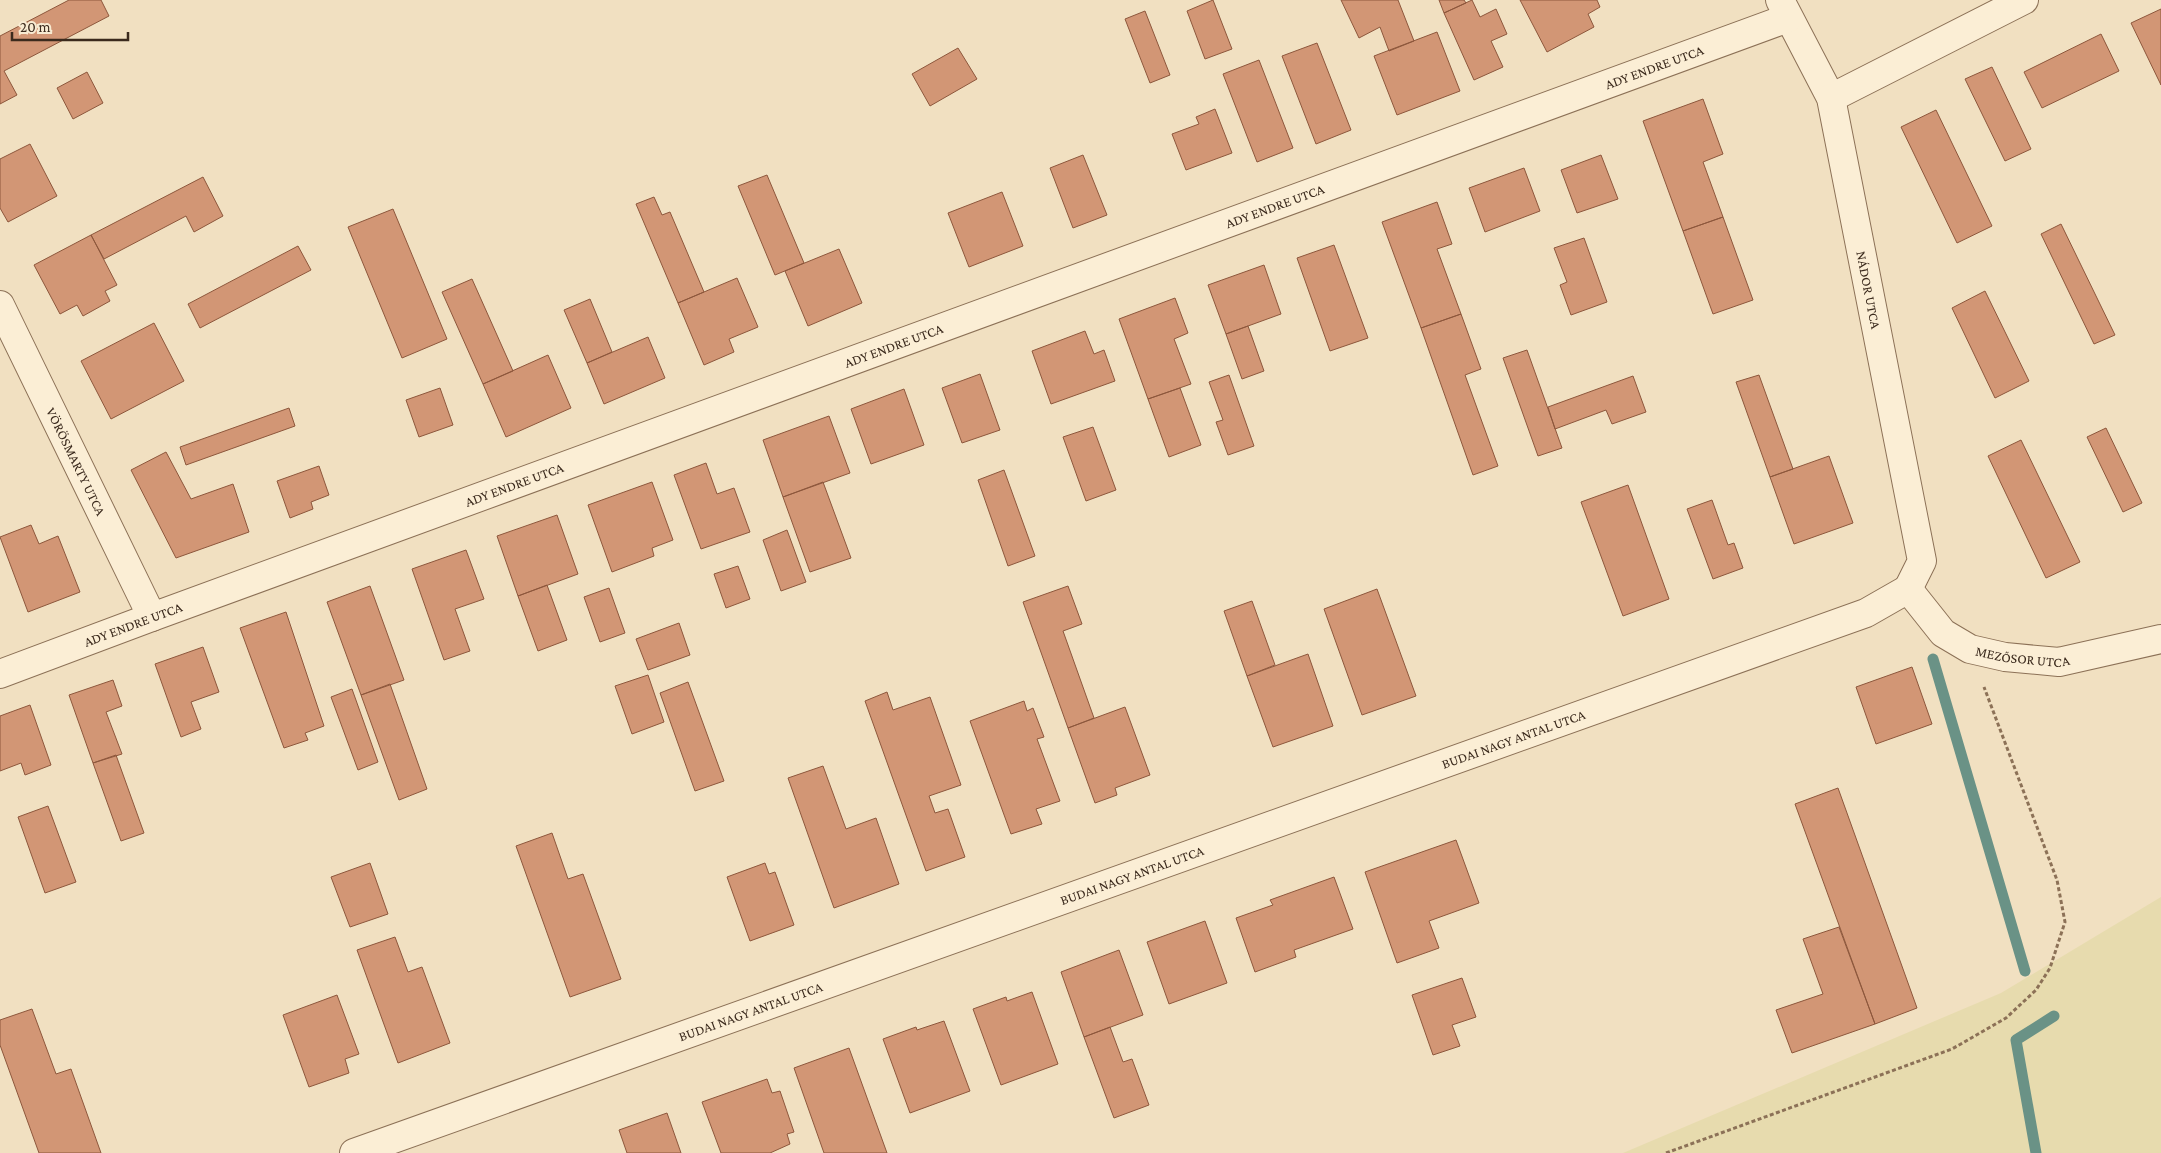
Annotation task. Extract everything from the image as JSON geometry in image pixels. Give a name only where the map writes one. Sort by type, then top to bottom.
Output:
[{"type":"street","points":[[1831,98],[2024,0]]},
{"type":"street","name":"NÁDOR UTCA","points":[[1784,9],[1831,98],[1922,561],[1908,589]]},
{"type":"street","name":"ADY ENDRE UTCA","points":[[0,674],[1784,9]]},
{"type":"street","name":"VÖRÖSMARTY UTCA","points":[[0,305],[152,617]]},
{"type":"street","name":"MEZŐSOR UTCA","points":[[1908,589],[1943,633],[1970,649],[2005,657],[2060,662],[2161,639]]},
{"type":"street","name":"BUDAI NAGY ANTAL UTCA","points":[[354,1153],[1866,613],[1908,589]]},
{"type":"path","points":[[1666,1153],[1952,1049],[2006,1018],[2036,990],[2050,968],[2065,922],[2057,880],[1970,649]]},
{"type":"shaded area","points":[[2161,897],[2161,1153],[1623,1153],[2001,993]]},
{"type":"building","points":[[69,0],[101,0],[109,16],[4,71],[17,95],[0,104],[0,36]]},
{"type":"building","points":[[1213,0],[1232,49],[1205,59],[1187,11]]},
{"type":"building","points":[[1341,0],[1398,0],[1414,41],[1389,51],[1380,27],[1359,38]]},
{"type":"building","points":[[1439,0],[1464,0],[1466,3],[1444,13]]},
{"type":"building","points":[[1472,0],[1480,17],[1496,9],[1507,34],[1491,41],[1503,67],[1474,80],[1444,13]]},
{"type":"building","points":[[1520,0],[1597,0],[1600,7],[1588,14],[1594,27],[1547,52]]},
{"type":"building","points":[[2161,9],[2161,85],[2131,23]]},
{"type":"building","points":[[1145,11],[1170,75],[1150,83],[1125,19]]},
{"type":"building","points":[[1437,32],[1460,91],[1397,115],[1374,56]]},
{"type":"building","points":[[2101,34],[2119,71],[2042,108],[2024,72]]},
{"type":"building","points":[[1317,43],[1351,130],[1316,144],[1282,56]]},
{"type":"building","points":[[958,48],[977,79],[930,106],[912,74]]},
{"type":"building","points":[[1259,60],[1293,148],[1257,162],[1223,74]]},
{"type":"building","points":[[1992,67],[2031,149],[2005,161],[1965,79]]},
{"type":"building","points":[[87,72],[103,103],[73,119],[57,88]]},
{"type":"building","points":[[1703,99],[1723,154],[1703,162],[1723,217],[1683,231],[1643,121]]},
{"type":"building","points":[[1215,109],[1232,153],[1186,170],[1172,134],[1199,124],[1196,117]]},
{"type":"building","points":[[1936,110],[1992,226],[1957,243],[1901,127]]},
{"type":"building","points":[[30,144],[57,196],[8,222],[0,208],[0,159]]},
{"type":"building","points":[[1083,155],[1107,215],[1073,228],[1050,168]]},
{"type":"building","points":[[1601,155],[1618,199],[1577,213],[1561,170]]},
{"type":"building","points":[[1524,168],[1540,211],[1485,232],[1469,188]]},
{"type":"building","points":[[767,175],[804,263],[775,275],[738,186]]},
{"type":"building","points":[[203,177],[223,216],[194,232],[186,216],[104,259],[91,235]]},
{"type":"building","points":[[1002,192],[1023,246],[969,267],[948,213]]},
{"type":"building","points":[[654,197],[662,215],[670,212],[704,292],[678,303],[636,204]]},
{"type":"building","points":[[1437,202],[1452,244],[1437,249],[1461,314],[1421,328],[1382,222]]},
{"type":"building","points":[[393,209],[447,339],[402,358],[348,227]]},
{"type":"building","points":[[1723,217],[1753,300],[1713,314],[1683,231]]},
{"type":"building","points":[[2061,224],[2115,335],[2094,344],[2041,234]]},
{"type":"building","points":[[91,235],[117,285],[105,291],[110,301],[83,316],[77,305],[60,314],[34,265]]},
{"type":"building","points":[[1584,238],[1607,302],[1571,315],[1560,285],[1567,282],[1554,248]]},
{"type":"building","points":[[1334,245],[1368,338],[1330,351],[1297,258]]},
{"type":"building","points":[[298,246],[311,270],[200,328],[188,304]]},
{"type":"building","points":[[839,249],[862,303],[808,326],[785,271]]},
{"type":"building","points":[[1264,265],[1281,314],[1226,334],[1208,285]]},
{"type":"building","points":[[737,278],[758,327],[729,339],[734,352],[704,365],[678,303]]},
{"type":"building","points":[[472,279],[513,371],[483,384],[442,292]]},
{"type":"building","points":[[1985,291],[2029,381],[1995,398],[1952,308]]},
{"type":"building","points":[[1175,298],[1188,333],[1174,339],[1191,384],[1148,399],[1119,319]]},
{"type":"building","points":[[590,299],[612,352],[587,363],[564,310]]},
{"type":"building","points":[[1461,314],[1481,369],[1465,375],[1498,466],[1473,475],[1421,328]]},
{"type":"building","points":[[154,323],[184,381],[111,419],[81,361]]},
{"type":"building","points":[[1248,326],[1264,371],[1242,379],[1226,334]]},
{"type":"building","points":[[1085,331],[1094,354],[1104,350],[1115,381],[1051,404],[1032,351]]},
{"type":"building","points":[[648,337],[665,378],[604,404],[587,363]]},
{"type":"building","points":[[1527,350],[1562,448],[1538,456],[1503,358]]},
{"type":"building","points":[[548,355],[571,408],[506,437],[483,384]]},
{"type":"building","points":[[980,374],[1000,430],[962,443],[942,388]]},
{"type":"building","points":[[1229,375],[1254,446],[1228,455],[1216,422],[1223,420],[1209,382]]},
{"type":"building","points":[[1759,375],[1793,469],[1770,477],[1736,382]]},
{"type":"building","points":[[1633,376],[1646,412],[1612,424],[1606,410],[1555,429],[1548,407]]},
{"type":"building","points":[[440,388],[453,425],[419,437],[406,400]]},
{"type":"building","points":[[1180,388],[1201,445],[1169,457],[1148,399]]},
{"type":"building","points":[[904,389],[924,445],[871,464],[851,409]]},
{"type":"building","points":[[289,408],[295,426],[186,465],[180,447]]},
{"type":"building","points":[[829,416],[850,473],[783,497],[763,440]]},
{"type":"building","points":[[1093,427],[1116,490],[1086,501],[1063,437]]},
{"type":"building","points":[[2106,428],[2142,503],[2123,512],[2087,437]]},
{"type":"building","points":[[2021,440],[2080,562],[2046,578],[1988,456]]},
{"type":"building","points":[[166,452],[191,499],[233,484],[249,532],[176,558],[131,470]]},
{"type":"building","points":[[1829,456],[1853,523],[1794,544],[1770,477]]},
{"type":"building","points":[[706,463],[717,494],[734,488],[750,532],[701,549],[674,475]]},
{"type":"building","points":[[319,466],[329,495],[311,502],[313,509],[290,518],[277,481]]},
{"type":"building","points":[[1004,470],[1035,556],[1008,566],[978,480]]},
{"type":"building","points":[[652,482],[673,540],[652,548],[654,556],[612,572],[588,505]]},
{"type":"building","points":[[823,482],[851,558],[810,572],[783,497]]},
{"type":"building","points":[[1628,485],[1669,599],[1623,616],[1581,502]]},
{"type":"building","points":[[1712,500],[1728,545],[1734,543],[1743,568],[1713,579],[1687,509]]},
{"type":"building","points":[[557,515],[578,574],[518,596],[497,536]]},
{"type":"building","points":[[31,525],[39,544],[58,536],[80,592],[28,612],[0,537]]},
{"type":"building","points":[[787,530],[806,582],[781,591],[763,540]]},
{"type":"building","points":[[466,550],[484,599],[455,609],[470,651],[444,660],[412,569]]},
{"type":"building","points":[[738,566],[750,599],[726,608],[714,574]]},
{"type":"building","points":[[547,585],[567,640],[538,651],[518,596]]},
{"type":"building","points":[[370,586],[404,680],[361,695],[327,602]]},
{"type":"building","points":[[1068,586],[1082,624],[1063,631],[1094,718],[1068,728],[1023,602]]},
{"type":"building","points":[[609,588],[625,633],[600,642],[584,597]]},
{"type":"building","points":[[1377,589],[1416,696],[1362,715],[1324,609]]},
{"type":"building","points":[[1252,601],[1275,665],[1247,676],[1224,611]]},
{"type":"building","points":[[286,612],[324,726],[305,733],[308,740],[284,748],[240,628]]},
{"type":"building","points":[[679,623],[690,655],[648,670],[636,639]]},
{"type":"building","points":[[203,647],[219,692],[191,702],[201,729],[181,737],[155,664]]},
{"type":"building","points":[[1308,654],[1333,726],[1273,747],[1247,676]]},
{"type":"building","points":[[1912,667],[1932,724],[1876,744],[1856,687]]},
{"type":"building","points":[[648,675],[664,722],[632,734],[615,686]]},
{"type":"building","points":[[113,680],[122,706],[106,712],[122,754],[93,763],[69,695]]},
{"type":"building","points":[[688,682],[724,781],[695,791],[660,693]]},
{"type":"building","points":[[390,684],[427,789],[399,800],[361,695]]},
{"type":"building","points":[[352,689],[378,762],[358,770],[331,697]]},
{"type":"building","points":[[887,692],[893,710],[930,697],[961,785],[929,796],[935,813],[948,809],[965,857],[926,871],[865,701]]},
{"type":"building","points":[[1024,701],[1027,711],[1033,708],[1044,737],[1037,739],[1060,801],[1036,809],[1042,824],[1011,834],[970,721]]},
{"type":"building","points":[[30,705],[51,765],[25,775],[21,763],[0,771],[0,716]]},
{"type":"building","points":[[1125,707],[1150,775],[1115,788],[1117,795],[1095,803],[1068,728]]},
{"type":"building","points":[[116,755],[144,833],[121,841],[93,763]]},
{"type":"building","points":[[823,766],[846,829],[876,818],[899,884],[834,908],[788,778]]},
{"type":"building","points":[[1838,788],[1917,1008],[1875,1024],[1795,804]]},
{"type":"building","points":[[48,806],[76,882],[45,893],[18,817]]},
{"type":"building","points":[[552,833],[568,879],[583,874],[621,979],[570,997],[516,846]]},
{"type":"building","points":[[1456,840],[1479,903],[1429,921],[1439,948],[1397,963],[1365,872]]},
{"type":"building","points":[[370,863],[388,914],[350,927],[331,877]]},
{"type":"building","points":[[765,863],[769,874],[775,872],[794,925],[750,941],[727,877]]},
{"type":"building","points":[[1334,877],[1353,929],[1294,950],[1296,957],[1255,972],[1236,918],[1273,905],[1270,900]]},
{"type":"building","points":[[1205,921],[1227,983],[1169,1004],[1147,942]]},
{"type":"building","points":[[1839,927],[1875,1024],[1792,1053],[1776,1010],[1823,994],[1803,939]]},
{"type":"building","points":[[395,937],[408,972],[422,967],[450,1043],[398,1063],[357,950]]},
{"type":"building","points":[[1119,950],[1143,1015],[1084,1037],[1061,972]]},
{"type":"building","points":[[1462,978],[1476,1017],[1452,1025],[1460,1046],[1433,1055],[1412,995]]},
{"type":"building","points":[[1032,992],[1058,1064],[1001,1085],[973,1009],[1006,997],[1007,1001]]},
{"type":"building","points":[[337,995],[359,1054],[345,1059],[349,1073],[309,1087],[283,1015]]},
{"type":"building","points":[[32,1009],[56,1074],[71,1069],[101,1153],[39,1153],[0,1045],[0,1020]]},
{"type":"building","points":[[944,1021],[970,1091],[910,1113],[883,1039],[916,1027],[917,1030]]},
{"type":"building","points":[[1110,1027],[1123,1062],[1132,1059],[1149,1105],[1114,1118],[1084,1037]]},
{"type":"building","points":[[849,1048],[887,1153],[824,1153],[794,1068]]},
{"type":"building","points":[[767,1079],[772,1093],[780,1091],[794,1132],[787,1134],[790,1144],[770,1153],[721,1153],[702,1102]]},
{"type":"building","points":[[667,1113],[681,1153],[627,1153],[619,1130]]},
{"type":"waterway","points":[[1933,659],[2025,971]]},
{"type":"waterway","points":[[2036,1153],[2016,1040],[2054,1016]]}]
